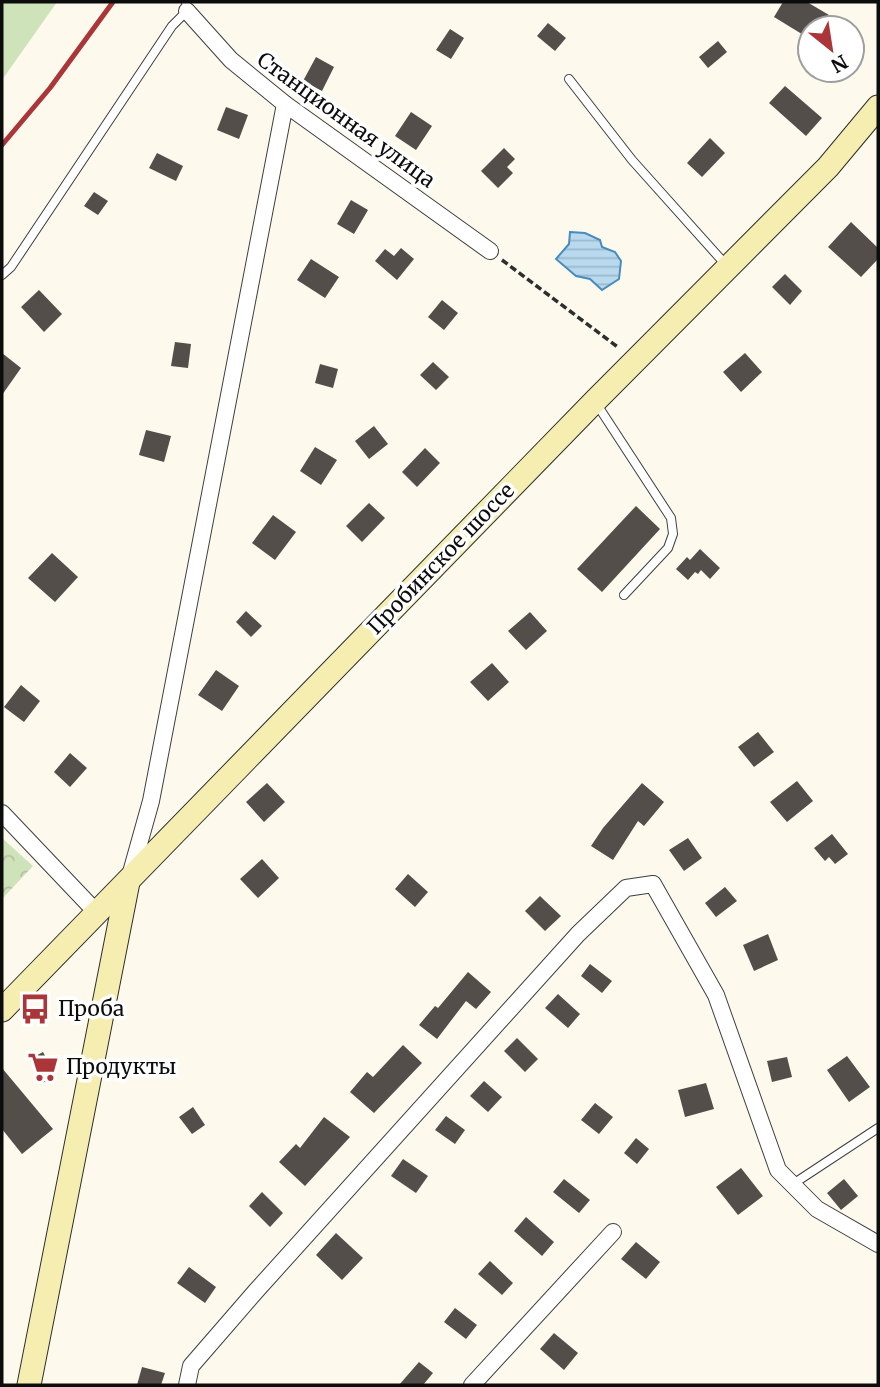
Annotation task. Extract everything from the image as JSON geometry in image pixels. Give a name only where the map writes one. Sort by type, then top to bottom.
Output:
[{"type":"main road","name":"Пробинское шоссе","points":[[2,1010],[595,401],[828,167],[878,107]]},
{"type":"main road","points":[[29,1385],[128,882]]},
{"type":"street","name":"Станционная улица","points":[[186,6],[231,60],[285,104],[490,251]]},
{"type":"street","points":[[128,882],[151,801],[285,104]]},
{"type":"street","points":[[2,813],[97,913]]},
{"type":"street","points":[[187,1385],[191,1366],[256,1291],[578,934],[626,888],[653,884],[716,995],[778,1170],[817,1209],[878,1244]]},
{"type":"street","points":[[472,1385],[613,1232]]},
{"type":"lane","points":[[2,275],[11,267],[54,205],[186,6]]},
{"type":"lane","points":[[569,79],[632,160],[729,267]]},
{"type":"lane","points":[[595,401],[671,518],[673,534],[667,548],[624,595]]},
{"type":"lane","points":[[793,1185],[878,1128]]},
{"type":"path","points":[[490,251],[620,348]]},
{"type":"green space","points":[[2,2],[57,2],[2,80]]},
{"type":"green space","points":[[2,838],[33,866],[2,899]]},
{"type":"water","points":[[570,232],[585,233],[600,240],[602,247],[615,252],[621,261],[619,279],[602,290],[590,279],[576,276],[556,259],[569,244]]},
{"type":"building","points":[[783,2],[807,2],[827,14],[796,14],[796,30],[774,17]]},
{"type":"building","points":[[548,23],[566,38],[555,51],[537,36]]},
{"type":"building","points":[[450,29],[464,38],[451,59],[436,50]]},
{"type":"building","points":[[718,41],[727,52],[708,68],[699,57]]},
{"type":"building","points":[[316,57],[334,67],[322,91],[303,81]]},
{"type":"building","points":[[785,86],[822,118],[806,136],[769,103]]},
{"type":"building","points":[[226,107],[248,115],[239,139],[217,130]]},
{"type":"building","points":[[411,112],[432,126],[416,150],[395,136]]},
{"type":"building","points":[[710,138],[725,153],[702,177],[687,163]]},
{"type":"building","points":[[504,148],[515,159],[507,167],[513,173],[498,188],[481,171]]},
{"type":"building","points":[[157,153],[183,166],[176,181],[149,168]]},
{"type":"building","points":[[94,192],[108,201],[98,215],[84,206]]},
{"type":"building","points":[[351,200],[368,210],[354,234],[337,224]]},
{"type":"building","points":[[851,222],[878,248],[878,259],[861,277],[828,247]]},
{"type":"building","points":[[401,248],[414,259],[397,280],[375,261],[385,249],[394,256]]},
{"type":"building","points":[[311,259],[339,277],[325,298],[297,280]]},
{"type":"building","points":[[785,274],[802,291],[790,305],[772,287]]},
{"type":"building","points":[[39,290],[62,314],[44,332],[21,307]]},
{"type":"building","points":[[442,300],[458,313],[444,330],[428,317]]},
{"type":"building","points":[[175,342],[191,344],[188,368],[171,366]]},
{"type":"building","points":[[2,353],[21,368],[2,395]]},
{"type":"building","points":[[745,353],[762,372],[741,392],[723,372]]},
{"type":"building","points":[[433,362],[449,377],[436,390],[420,375]]},
{"type":"building","points":[[320,364],[338,369],[333,388],[315,383]]},
{"type":"building","points":[[374,426],[388,444],[369,459],[355,441]]},
{"type":"building","points":[[146,430],[171,436],[164,462],[139,455]]},
{"type":"building","points":[[315,447],[337,460],[321,485],[300,471]]},
{"type":"building","points":[[425,448],[440,463],[417,487],[402,472]]},
{"type":"building","points":[[369,503],[385,518],[362,542],[346,526]]},
{"type":"building","points":[[636,506],[660,529],[602,592],[577,569]]},
{"type":"building","points":[[273,515],[296,532],[275,560],[252,543]]},
{"type":"building","points":[[700,549],[720,568],[710,579],[701,570],[688,580],[676,569],[687,557],[690,560]]},
{"type":"building","points":[[52,553],[78,577],[55,602],[28,578]]},
{"type":"building","points":[[246,611],[262,626],[251,637],[236,622]]},
{"type":"building","points":[[530,612],[547,631],[526,650],[508,631]]},
{"type":"building","points":[[492,663],[509,682],[488,701],[470,682]]},
{"type":"building","points":[[216,670],[239,686],[222,711],[198,695]]},
{"type":"building","points":[[21,685],[40,701],[24,722],[4,707]]},
{"type":"building","points":[[758,732],[774,752],[754,767],[738,747]]},
{"type":"building","points":[[70,753],[87,768],[70,787],[54,772]]},
{"type":"building","points":[[797,781],[813,801],[787,822],[770,802]]},
{"type":"building","points":[[267,783],[285,802],[264,822],[246,802]]},
{"type":"building","points":[[642,783],[664,802],[644,826],[638,821],[613,860],[591,846]]},
{"type":"building","points":[[832,834],[848,854],[835,864],[829,857],[825,861],[814,848]]},
{"type":"building","points":[[688,838],[702,858],[684,871],[669,850]]},
{"type":"building","points":[[262,859],[279,878],[258,898],[240,879]]},
{"type":"building","points":[[408,874],[428,892],[415,907],[395,889]]},
{"type":"building","points":[[725,887],[737,901],[716,917],[705,903]]},
{"type":"building","points":[[540,896],[561,916],[545,931],[525,911]]},
{"type":"building","points":[[768,934],[778,960],[754,971],[743,945]]},
{"type":"building","points":[[590,964],[612,981],[602,993],[581,976]]},
{"type":"building","points":[[468,972],[491,992],[476,1009],[466,1001],[437,1039],[419,1025],[435,1006],[438,1008]]},
{"type":"building","points":[[558,994],[580,1014],[568,1028],[545,1008]]},
{"type":"building","points":[[517,1038],[538,1059],[525,1072],[504,1051]]},
{"type":"building","points":[[403,1045],[422,1063],[374,1113],[350,1092],[367,1072],[373,1077]]},
{"type":"building","name":"Продукты","points":[[43,1052],[56,1076],[42,1083],[30,1059]]},
{"type":"building","points":[[847,1056],[870,1087],[849,1102],[827,1070]]},
{"type":"building","points":[[787,1057],[792,1077],[772,1082],[767,1061]]},
{"type":"building","points":[[2,1068],[53,1129],[22,1154],[2,1129]]},
{"type":"building","points":[[484,1081],[502,1097],[488,1112],[470,1096]]},
{"type":"building","points":[[706,1083],[714,1109],[685,1117],[678,1090]]},
{"type":"building","points":[[595,1103],[613,1117],[599,1134],[581,1120]]},
{"type":"building","points":[[193,1107],[205,1125],[192,1134],[179,1117]]},
{"type":"building","points":[[446,1116],[465,1130],[455,1144],[435,1130]]},
{"type":"building","points":[[324,1117],[350,1137],[305,1186],[279,1162],[296,1144],[300,1148]]},
{"type":"building","points":[[636,1138],[649,1149],[637,1164],[624,1153]]},
{"type":"building","points":[[403,1159],[428,1176],[416,1193],[391,1176]]},
{"type":"building","points":[[741,1168],[763,1196],[738,1215],[716,1187]]},
{"type":"building","points":[[564,1179],[590,1200],[579,1213],[553,1192]]},
{"type":"building","points":[[844,1179],[858,1196],[841,1210],[827,1193]]},
{"type":"building","points":[[262,1192],[283,1213],[270,1227],[249,1206]]},
{"type":"building","points":[[526,1217],[554,1242],[542,1256],[514,1231]]},
{"type":"building","points":[[336,1233],[363,1258],[342,1280],[316,1255]]},
{"type":"building","points":[[636,1242],[660,1262],[646,1279],[621,1259]]},
{"type":"building","points":[[490,1261],[513,1283],[502,1295],[478,1274]]},
{"type":"building","points":[[189,1267],[216,1287],[205,1303],[177,1283]]},
{"type":"building","points":[[455,1308],[477,1325],[466,1339],[444,1322]]},
{"type":"building","points":[[554,1333],[578,1353],[564,1370],[540,1349]]},
{"type":"building","points":[[419,1362],[433,1373],[423,1385],[399,1385]]},
{"type":"building","points":[[142,1367],[165,1373],[161,1385],[137,1385]]},
{"type":"railway","points":[[2,145],[50,88],[113,2]]},
{"type":"place","name":"Проба","points":[[35,1009]]},
{"type":"place","name":"Продукты","points":[[43,1067]]}]
